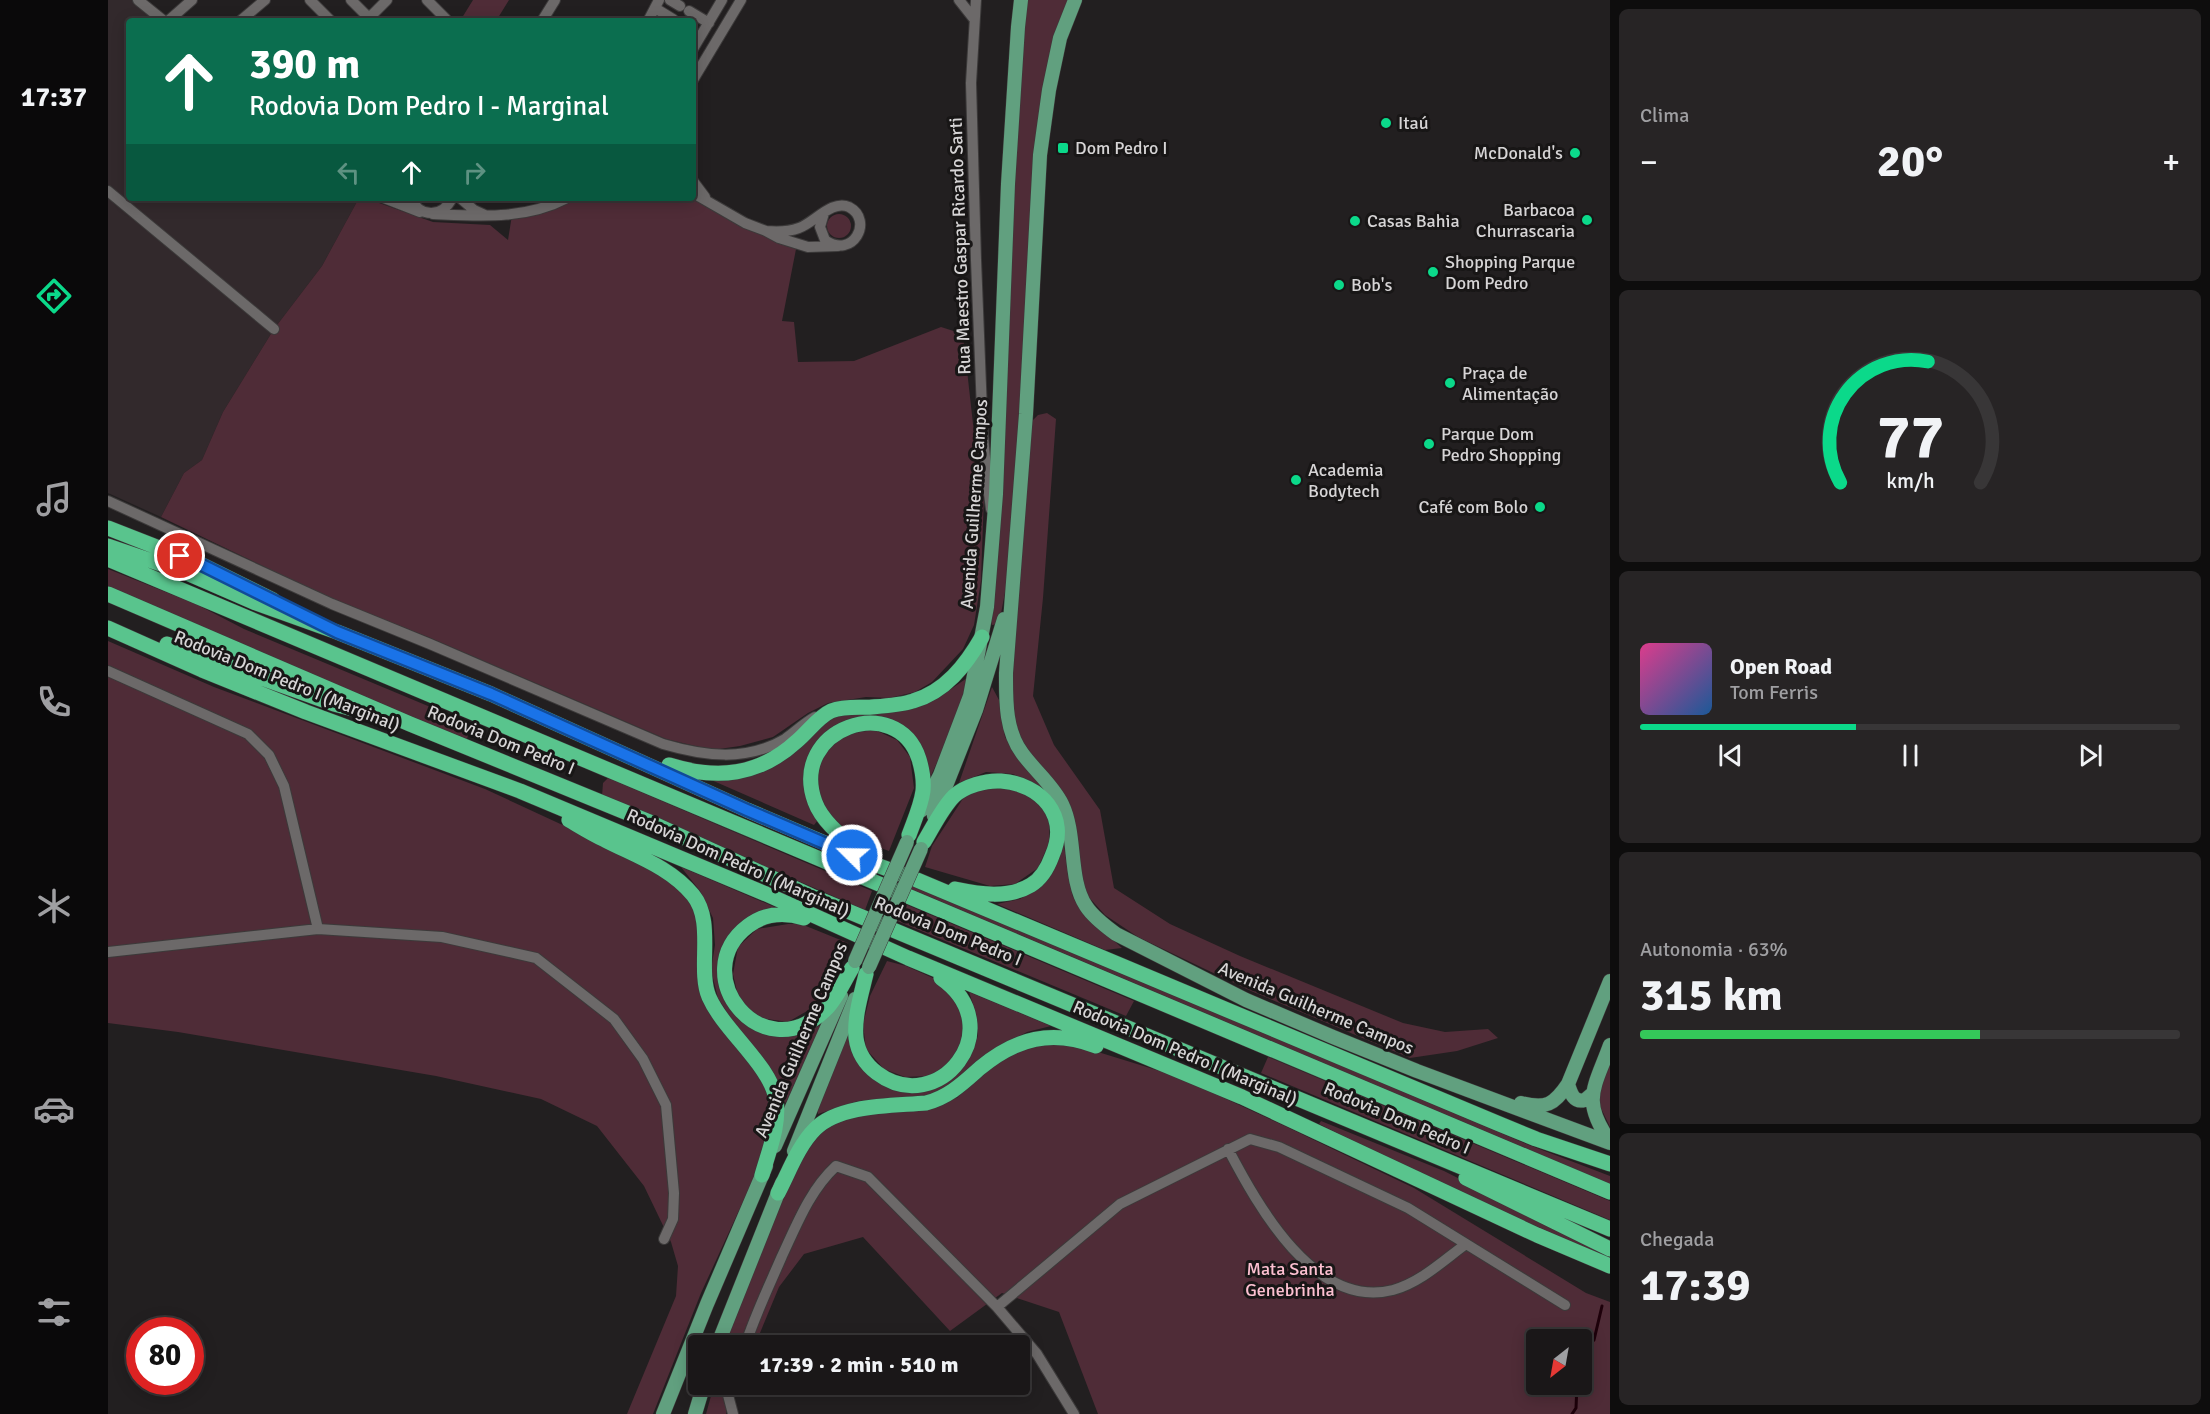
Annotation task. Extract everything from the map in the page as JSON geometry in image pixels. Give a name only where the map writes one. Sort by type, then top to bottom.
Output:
[{"type":"highway","points":[[108,528],[200,564],[337,632]]},
{"type":"highway","points":[[108,546],[187,573],[256,603],[337,632],[491,694],[747,810],[874,864],[917,879],[1610,1172]]},
{"type":"highway","name":"Rodovia Dom Pedro I","points":[[108,559],[1610,1192]]},
{"type":"highway","name":"Rodovia Dom Pedro I","points":[[108,594],[410,724],[652,824],[814,897],[1610,1229]]},
{"type":"highway","points":[[108,625],[334,704],[410,724]]},
{"type":"highway","name":"Rodovia Dom Pedro I (Marginal)","points":[[108,625],[202,670],[306,712],[520,791],[766,894],[908,958],[1242,1097],[1527,1230],[1610,1266]]},
{"type":"highway","points":[[613,748],[694,773],[742,772],[784,753],[830,712],[847,707],[913,702],[936,691],[963,667],[982,638]]},
{"type":"highway","points":[[874,864],[824,817],[816,803],[811,785],[812,768],[817,752],[840,730],[858,723],[874,723],[893,728],[915,749],[922,768],[923,790],[908,838]]},
{"type":"highway","points":[[917,879],[971,892],[1011,893],[1032,885],[1047,868],[1056,848],[1057,829],[1054,814],[1046,800],[1034,790],[1017,782],[993,780],[972,786],[955,795],[922,845]]},
{"type":"highway","points":[[520,791],[603,839],[661,867],[680,881],[695,898],[702,917],[706,946],[705,971],[708,995],[720,1016],[760,1066],[776,1097],[775,1132],[762,1175]]},
{"type":"highway","points":[[841,929],[784,914],[772,914],[756,920],[741,931],[726,954],[728,993],[736,1006],[758,1024],[772,1029],[799,1028],[827,1009],[861,968]]},
{"type":"highway","points":[[861,968],[855,1023],[862,1058],[868,1066],[890,1081],[915,1086],[935,1081],[949,1072],[960,1059],[968,1044],[970,1032],[969,1016],[963,998],[954,986],[908,958]]},
{"type":"highway","points":[[778,1193],[803,1145],[825,1122],[850,1111],[938,1100],[951,1094],[982,1067],[1005,1051],[1046,1036],[1087,1042],[1176,1076],[1242,1097]]},
{"type":"highway","points":[[1376,1130],[1447,1169],[1610,1249]]},
{"type":"highway","points":[[1536,1139],[1610,1164]]},
{"type":"main road","name":"Avenida Guilherme Campos","points":[[721,1335],[778,1193],[908,838],[940,775],[970,696],[991,578],[1008,183],[1021,0]]},
{"type":"main road","name":"Avenida Guilherme Campos","points":[[1075,0],[1060,38],[1051,79],[1040,154],[1025,425],[1006,673],[1006,704],[1010,730],[1021,751],[1061,802],[1073,844],[1078,890],[1086,906],[1100,922],[1116,934],[1246,1000],[1417,1071],[1610,1143]]},
{"type":"main road","name":"Avenida Guilherme Campos","points":[[663,1414],[702,1315],[762,1175],[922,845],[976,710],[1003,628],[1013,570]]},
{"type":"main road","points":[[1489,1097],[1533,1106],[1549,1105],[1558,1098],[1568,1084],[1610,981]]},
{"type":"main road","points":[[1610,1046],[1592,1094],[1594,1112],[1610,1143]]},
{"type":"main road","points":[[1568,1084],[1570,1093],[1576,1100],[1585,1100],[1592,1094]]},
{"type":"main road","points":[[695,1414],[701,1395]]},
{"type":"street","points":[[138,0],[162,18]]},
{"type":"street","points":[[170,18],[192,0]]},
{"type":"street","points":[[244,18],[265,0]]},
{"type":"street","points":[[310,0],[328,18]]},
{"type":"street","points":[[351,0],[369,18],[387,0]]},
{"type":"street","points":[[427,0],[445,18]]},
{"type":"street","points":[[544,18],[555,0]]},
{"type":"street","points":[[670,0],[709,23]]},
{"type":"street","points":[[697,34],[709,23],[722,0]]},
{"type":"street","points":[[696,75],[741,0]]},
{"type":"street","points":[[959,0],[974,19]]},
{"type":"street","name":"Rua Maestro Gaspar Ricardo Sarti","points":[[976,0],[971,83],[981,405],[987,479],[994,527]]},
{"type":"street","points":[[650,18],[657,4],[672,18]]},
{"type":"street","points":[[696,185],[706,199]]},
{"type":"street","points":[[108,190],[274,329]]},
{"type":"street","points":[[696,194],[725,212],[779,238],[808,247],[839,246],[854,241],[861,227],[855,212],[846,206],[833,207],[799,228],[777,232],[766,231]]},
{"type":"street","points":[[391,201],[412,210],[429,213],[488,217],[537,210],[560,201]]},
{"type":"street","points":[[412,201],[414,206],[429,213],[445,209],[450,201]]},
{"type":"street","points":[[464,201],[488,217]]},
{"type":"street","points":[[825,213],[821,219],[821,234],[831,244],[839,246]]},
{"type":"street","points":[[108,501],[332,604],[441,648],[663,744],[694,753],[737,755],[768,747],[786,738],[809,721],[830,712]]},
{"type":"street","points":[[108,670],[248,734],[269,755],[284,786],[318,929]]},
{"type":"street","points":[[108,952],[318,929],[442,937],[536,958],[614,1019],[643,1059],[666,1105],[674,1193],[673,1219],[664,1239]]},
{"type":"street","points":[[997,1307],[1120,1204],[1250,1139],[1279,1147],[1408,1208],[1565,1305]]},
{"type":"street","points":[[1228,1149],[1253,1197],[1289,1244],[1332,1282],[1355,1291],[1372,1294],[1395,1290],[1414,1282],[1466,1244]]},
{"type":"street","points":[[749,1335],[756,1314],[806,1208],[821,1180],[836,1166],[868,1177],[997,1307],[1037,1354],[1074,1414]]},
{"type":"street","points":[[728,1395],[732,1414]]},
{"type":"shaded area","points":[[108,0],[133,0],[154,18],[126,18],[126,201],[357,201],[322,266],[274,329],[223,412],[202,460],[184,473],[161,517],[108,493]]},
{"type":"green space","points":[[473,0],[509,0],[498,18],[462,18]]},
{"type":"green space","points":[[1024,0],[1072,0],[1034,211],[1007,582],[999,624],[992,625],[1000,518],[1016,129]]},
{"type":"green space","points":[[696,199],[797,244],[782,321],[794,322],[798,362],[854,361],[941,327],[963,334],[984,495],[981,581],[974,625],[963,649],[932,682],[915,692],[889,698],[866,697],[828,703],[808,713],[773,737],[740,746],[712,750],[666,739],[428,637],[331,599],[161,517],[184,473],[202,460],[223,412],[274,329],[322,266],[357,201],[374,201],[433,222],[490,225],[508,240],[512,215],[557,201]]},
{"type":"green space","points":[[839,214],[848,217],[851,226],[848,235],[839,238],[830,235],[827,226],[830,217]]},
{"type":"green space","points":[[1047,413],[1056,419],[1043,598],[1033,696],[1054,745],[1100,810],[1114,888],[1170,924],[1240,956],[1403,1023],[1445,1032],[1488,1029],[1498,1038],[1457,1051],[1410,1058],[1251,991],[1138,937],[1105,915],[1085,893],[1044,774],[1015,729],[1009,667],[1032,421],[1038,415]]},
{"type":"green space","points":[[108,569],[196,604],[244,629],[471,724],[467,739],[308,675],[108,587]]},
{"type":"green space","points":[[108,641],[214,687],[485,789],[675,877],[699,909],[707,986],[765,1075],[775,1132],[701,1293],[653,1414],[627,1414],[676,1296],[678,1266],[671,1242],[644,1186],[597,1126],[541,1099],[436,1076],[178,1032],[108,1023]]},
{"type":"green space","points":[[967,678],[956,717],[929,780],[922,748],[908,729],[895,723],[864,719],[833,727],[814,746],[805,772],[805,786],[807,800],[818,820],[814,825],[709,779],[746,776],[830,716],[926,702]]},
{"type":"green space","points":[[992,687],[999,700],[1005,737],[1016,755],[1059,805],[1073,897],[1082,912],[1122,948],[1105,950],[997,904],[1020,899],[1038,888],[1057,809],[1039,786],[1013,774],[986,772],[959,783]]},
{"type":"green space","points":[[875,730],[897,740],[910,757],[914,788],[889,851],[859,838],[832,819],[821,803],[818,793],[820,760],[831,744],[847,735]]},
{"type":"green space","points":[[608,778],[872,891],[865,910],[602,796],[603,783]]},
{"type":"green space","points":[[995,783],[1027,793],[1049,813],[1049,843],[1038,868],[1015,884],[990,886],[925,867],[932,846],[966,794]]},
{"type":"green space","points":[[681,867],[777,908],[720,960],[740,1018],[804,1032],[821,1025],[786,1103],[718,998],[711,970],[715,945],[713,918],[700,891]]},
{"type":"green space","points":[[913,884],[1529,1145],[1610,1176],[1610,1184],[911,889]]},
{"type":"green space","points":[[905,904],[1134,1001],[1126,1016],[897,921]]},
{"type":"green space","points":[[801,924],[848,943],[835,979],[814,1007],[788,1022],[760,1018],[739,1000],[733,974],[738,947],[757,929]]},
{"type":"green space","points":[[887,961],[906,966],[933,978],[962,1006],[965,1038],[949,1065],[928,1076],[905,1077],[884,1069],[866,1049],[863,1024],[870,996]]},
{"type":"green space","points":[[969,992],[1051,1026],[1027,1032],[991,1051],[948,1088],[925,1098],[858,1101],[818,1114],[817,1106],[846,1032],[852,1048],[893,1088],[953,1075],[969,1058],[978,1036],[976,1013]]},
{"type":"green space","name":"Mata Santa Genebrinha","points":[[1046,1036],[1176,1076],[1414,1188],[1586,1293],[1610,1302],[1610,1414],[1098,1414],[1059,1312],[1002,1293],[950,1331],[863,1237],[804,1254],[779,1287],[759,1335],[728,1335],[759,1238],[816,1129],[850,1111],[957,1098],[988,1063]]},
{"type":"green space","points":[[1610,1056],[1610,1127],[1598,1102],[1600,1083]]},
{"type":"green space","points":[[1268,1057],[1610,1201],[1610,1220],[1261,1073]]},
{"type":"green space","points":[[1321,1121],[1444,1171],[1610,1255],[1610,1259],[1439,1183],[1319,1124]]},
{"type":"green space","points":[[711,1395],[732,1395],[726,1414],[706,1414]]},
{"type":"waterway","points":[[1592,1342],[1602,1306]]},
{"type":"waterway","points":[[1572,1414],[1576,1408],[1577,1395]]},
{"type":"place","name":"Itaú","points":[[1386,123]]},
{"type":"place","name":"Dom Pedro I","points":[[1063,148]]},
{"type":"place","name":"McDonald's","points":[[1575,153]]},
{"type":"place","name":"Barbacoa Churrascaria","points":[[1587,220]]},
{"type":"place","name":"Casas Bahia","points":[[1355,221]]},
{"type":"place","name":"Shopping Parque Dom Pedro","points":[[1433,272]]},
{"type":"place","name":"Bob's","points":[[1339,285]]},
{"type":"place","name":"Praça de Alimentação","points":[[1450,383]]},
{"type":"place","name":"Parque Dom Pedro Shopping","points":[[1429,444]]},
{"type":"place","name":"Academia Bodytech","points":[[1296,480]]},
{"type":"place","name":"Café com Bolo","points":[[1540,507]]},
{"type":"route","points":[[180,556],[337,632],[491,694],[852,855]]}]
